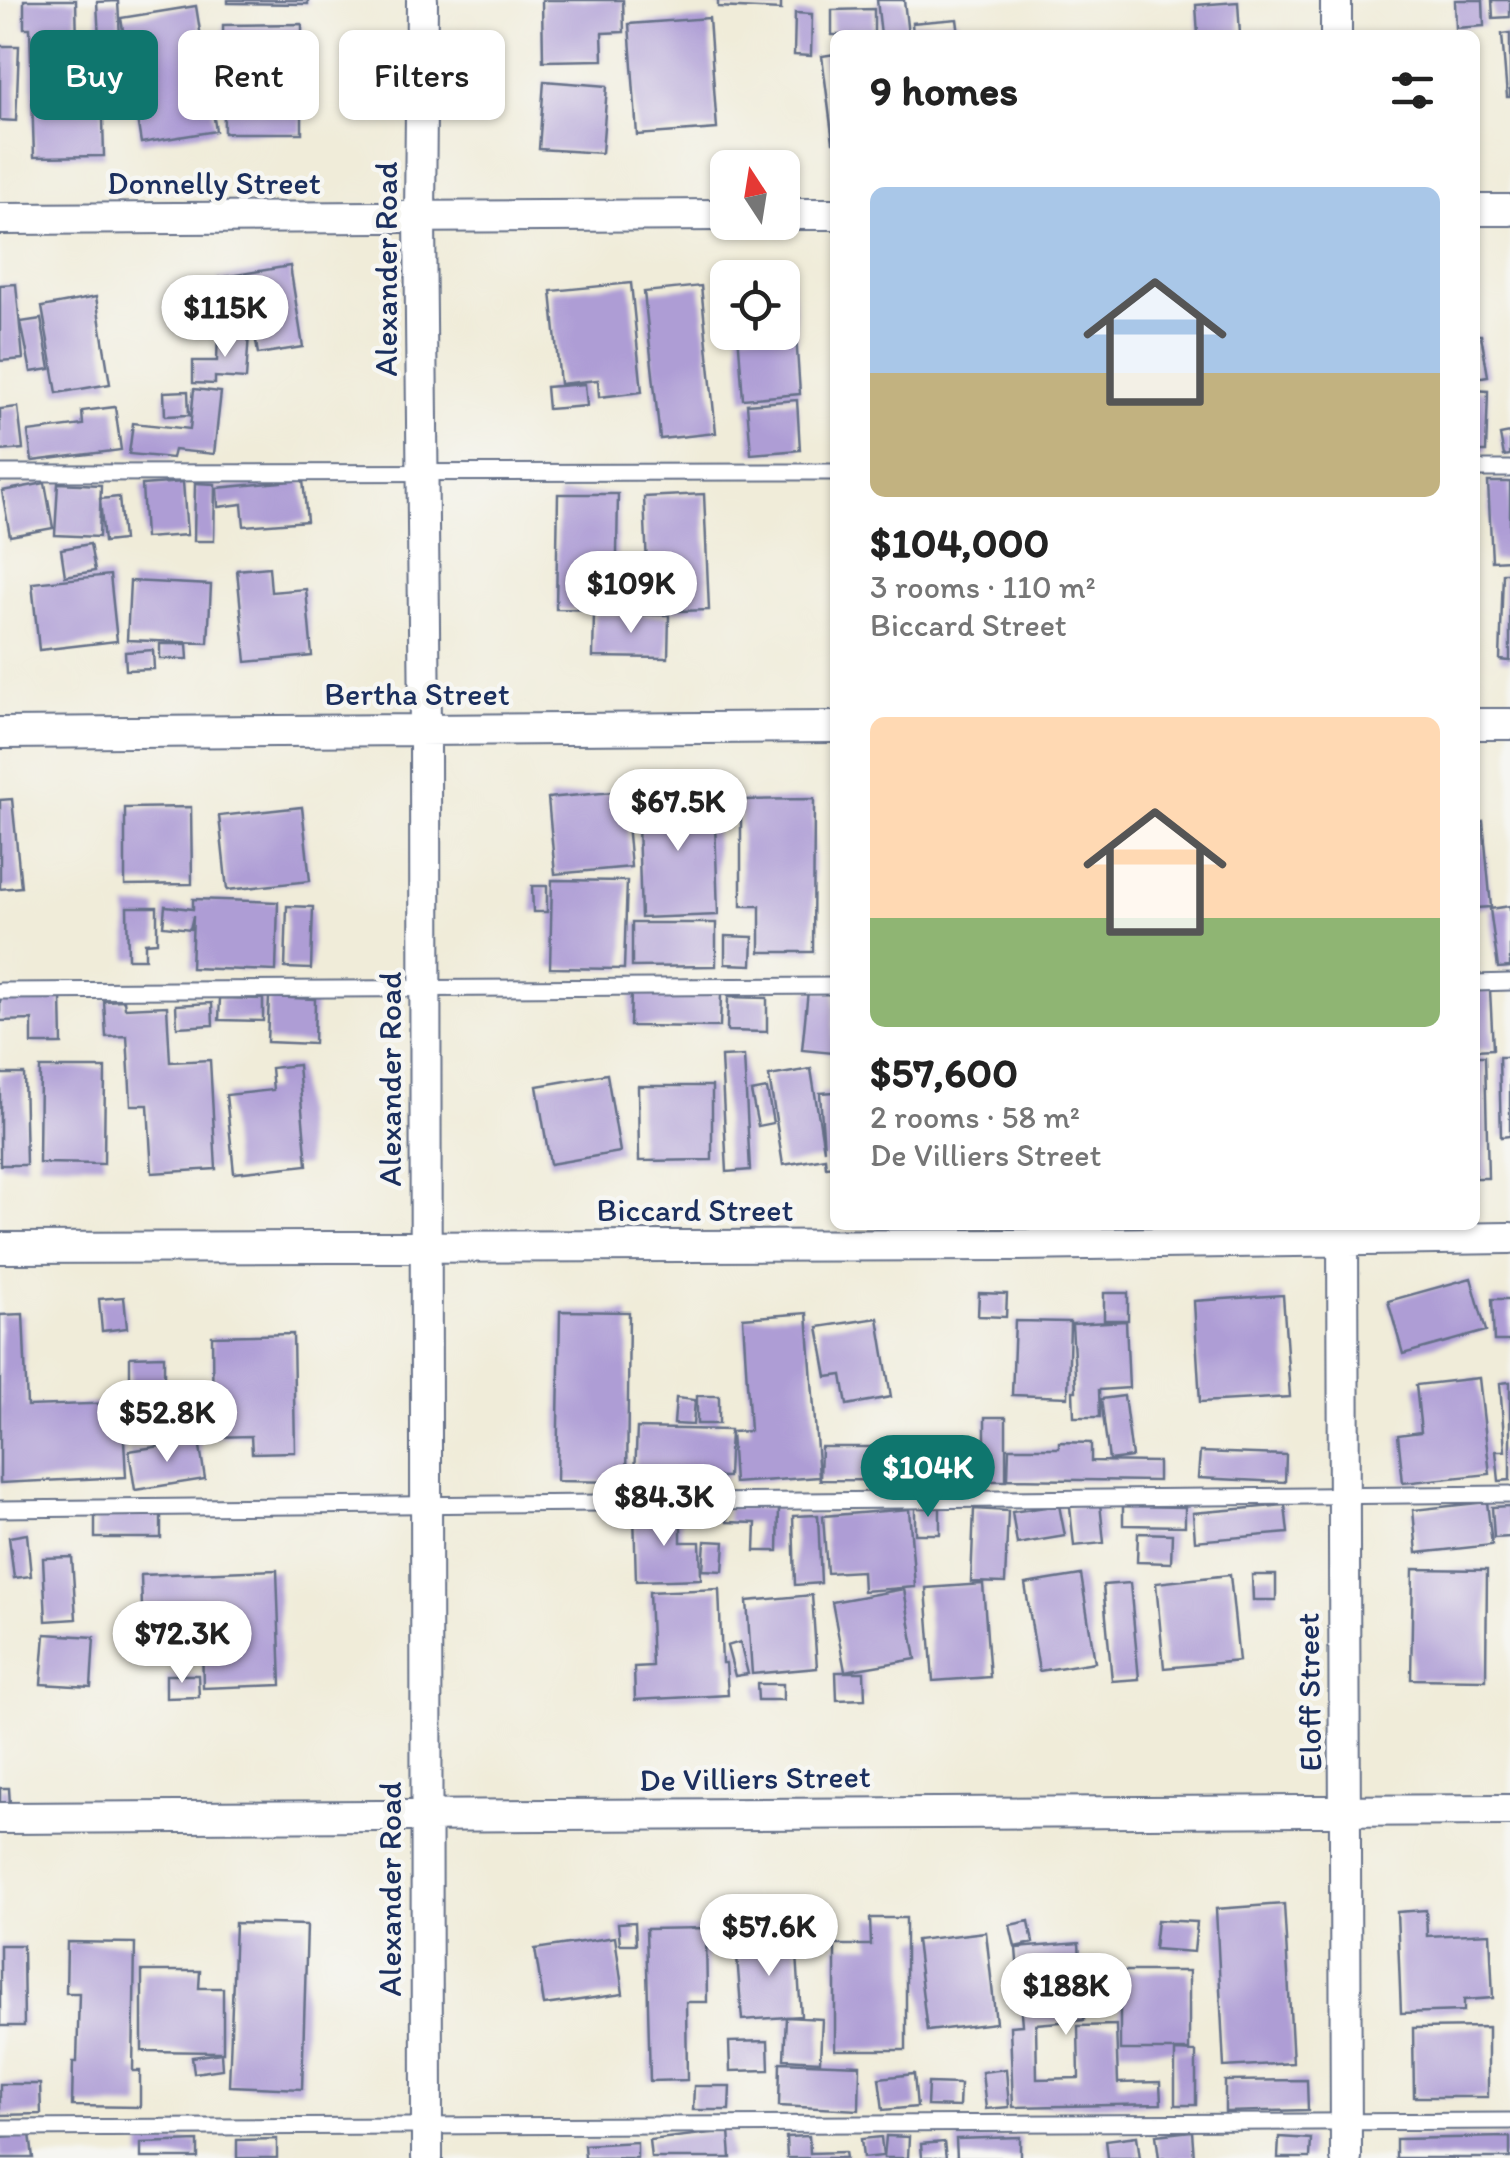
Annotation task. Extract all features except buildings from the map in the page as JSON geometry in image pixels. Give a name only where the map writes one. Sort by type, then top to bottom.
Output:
[{"type":"street","name":"Alexander Road","points":[[422,0],[424,1815],[428,2158]]},
{"type":"street","points":[[1336,0],[1336,30]]},
{"type":"street","points":[[1480,210],[1510,210]]},
{"type":"street","points":[[800,214],[830,214]]},
{"type":"street","name":"Donnelly Street","points":[[0,218],[710,215]]},
{"type":"street","points":[[1480,724],[1510,724]]},
{"type":"street","name":"Bertha Street","points":[[0,733],[830,726]]},
{"type":"street","name":"Biccard Street","points":[[0,1248],[1017,1245],[1343,1232],[1510,1238]]},
{"type":"street","name":"Eloff Street","points":[[1343,1232],[1346,2158]]},
{"type":"street","name":"De Villiers Street","points":[[0,1818],[1510,1810]]},
{"type":"lane","points":[[1480,469],[1510,469]]},
{"type":"lane","points":[[0,473],[830,472]]},
{"type":"lane","points":[[1480,983],[1510,982]]},
{"type":"lane","points":[[0,991],[830,986]]},
{"type":"lane","points":[[0,1509],[1510,1494]]},
{"type":"lane","points":[[0,2128],[1510,2121]]}]
